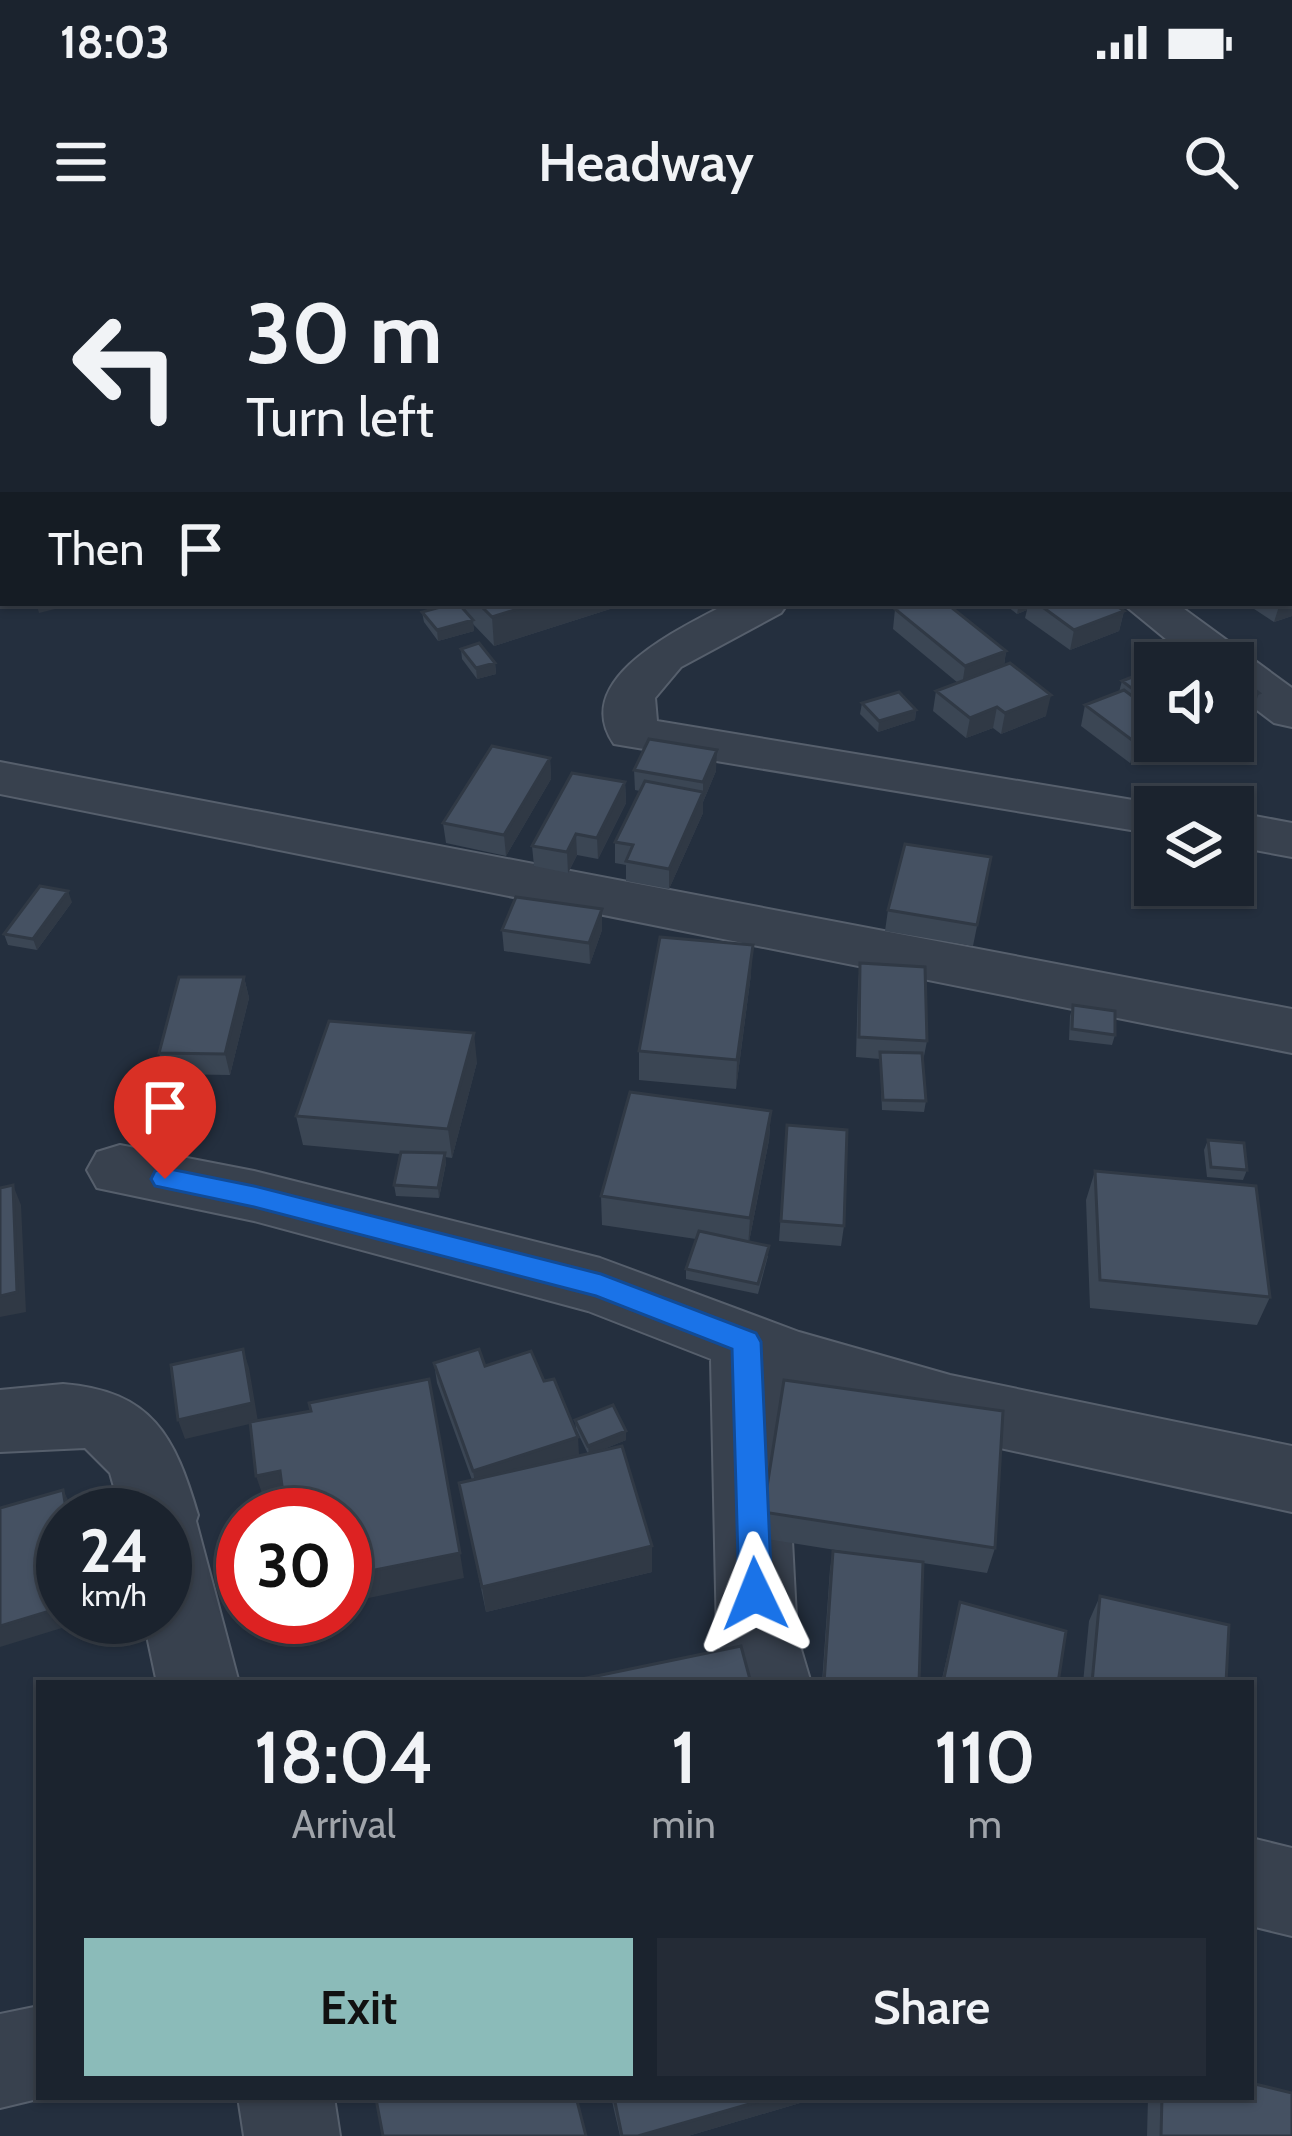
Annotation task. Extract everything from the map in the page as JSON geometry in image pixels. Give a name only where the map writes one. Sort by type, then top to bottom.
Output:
[{"type":"street","points":[[758,606],[664,657],[630,695],[632,733],[1134,814]]},
{"type":"street","points":[[1150,606],[1197,642]]},
{"type":"street","points":[[1254,684],[1292,712]]},
{"type":"street","points":[[0,778],[1292,1031]]},
{"type":"street","points":[[1254,833],[1292,840]]},
{"type":"street","points":[[120,1170],[254,1196],[601,1286],[746,1342],[950,1406],[1292,1479]]},
{"type":"street","points":[[746,1342],[757,1636],[769,1680]]},
{"type":"street","points":[[0,1421],[64,1413],[118,1427],[148,1465],[154,1488]]},
{"type":"street","points":[[189,1644],[197,1680]]},
{"type":"street","points":[[1254,1883],[1292,1892]]},
{"type":"street","points":[[0,2061],[36,2054]]},
{"type":"street","points":[[286,2100],[292,2136]]},
{"type":"building","points":[[461,606],[473,620],[437,630],[422,612]]},
{"type":"building","points":[[481,606],[527,606],[492,617]]},
{"type":"building","points":[[950,606],[1006,651],[965,666],[895,609]]},
{"type":"building","points":[[1041,606],[1117,606],[1124,611],[1074,630]]},
{"type":"building","points":[[479,643],[495,663],[476,668],[461,649]]},
{"type":"building","points":[[1010,663],[1051,695],[1005,713],[997,707],[970,718],[936,691]]},
{"type":"building","points":[[1124,690],[1134,697],[1134,742],[1085,705]]},
{"type":"building","points":[[899,692],[916,710],[879,721],[862,703]]},
{"type":"building","points":[[649,739],[717,750],[703,782],[634,770]]},
{"type":"building","points":[[492,746],[550,758],[504,835],[443,823]]},
{"type":"building","points":[[572,773],[625,782],[597,838],[576,834],[567,852],[532,846]]},
{"type":"building","points":[[645,781],[703,792],[669,869],[626,861],[633,845],[615,842]]},
{"type":"building","points":[[905,844],[991,857],[977,925],[888,910]]},
{"type":"building","points":[[40,886],[68,891],[33,939],[4,934]]},
{"type":"building","points":[[516,897],[602,909],[589,943],[502,930]]},
{"type":"building","points":[[660,937],[753,945],[737,1060],[639,1051]]},
{"type":"building","points":[[860,963],[925,967],[927,1041],[859,1037]]},
{"type":"building","points":[[179,977],[244,977],[225,1054],[159,1053]]},
{"type":"building","points":[[1073,1005],[1115,1011],[1115,1035],[1072,1029]]},
{"type":"building","points":[[329,1021],[474,1033],[448,1129],[296,1116]]},
{"type":"building","points":[[880,1052],[922,1053],[926,1101],[883,1100]]},
{"type":"building","points":[[630,1092],[771,1111],[750,1218],[601,1196]]},
{"type":"building","points":[[787,1125],[847,1130],[844,1226],[781,1221]]},
{"type":"building","points":[[1208,1140],[1244,1143],[1247,1170],[1211,1167]]},
{"type":"building","points":[[401,1152],[445,1153],[438,1188],[394,1185]]},
{"type":"building","points":[[1095,1171],[1256,1186],[1270,1297],[1100,1280]]},
{"type":"building","points":[[13,1185],[17,1292],[0,1296],[0,1188]]},
{"type":"building","points":[[699,1231],[769,1246],[758,1284],[686,1269]]},
{"type":"building","points":[[243,1349],[252,1403],[178,1420],[171,1365]]},
{"type":"building","points":[[479,1349],[485,1366],[531,1351],[544,1381],[554,1379],[578,1437],[473,1471],[434,1363]]},
{"type":"building","points":[[429,1379],[460,1553],[372,1571],[372,1488],[282,1488],[280,1471],[256,1476],[250,1422],[311,1411],[309,1403]]},
{"type":"building","points":[[784,1380],[1003,1411],[995,1548],[763,1512]]},
{"type":"building","points":[[613,1405],[626,1431],[588,1446],[575,1420]]},
{"type":"building","points":[[622,1446],[652,1546],[482,1587],[459,1483]]},
{"type":"building","points":[[36,1498],[36,1615],[0,1626],[0,1508]]},
{"type":"building","points":[[833,1551],[923,1562],[919,1680],[824,1680]]},
{"type":"building","points":[[1100,1596],[1229,1625],[1226,1680],[1092,1680]]},
{"type":"building","points":[[960,1602],[1066,1631],[1058,1680],[944,1680]]},
{"type":"building","points":[[741,1646],[750,1680],[582,1680]]},
{"type":"building","points":[[1254,2084],[1292,2093],[1292,2136],[1161,2136],[1162,2100],[1254,2100]]},
{"type":"building","points":[[376,2100],[577,2100],[586,2136],[383,2136]]},
{"type":"building","points":[[615,2100],[764,2100],[638,2136],[622,2136]]},
{"type":"route","points":[[165,1179],[254,1196],[601,1286],[746,1342],[755,1594]]}]
